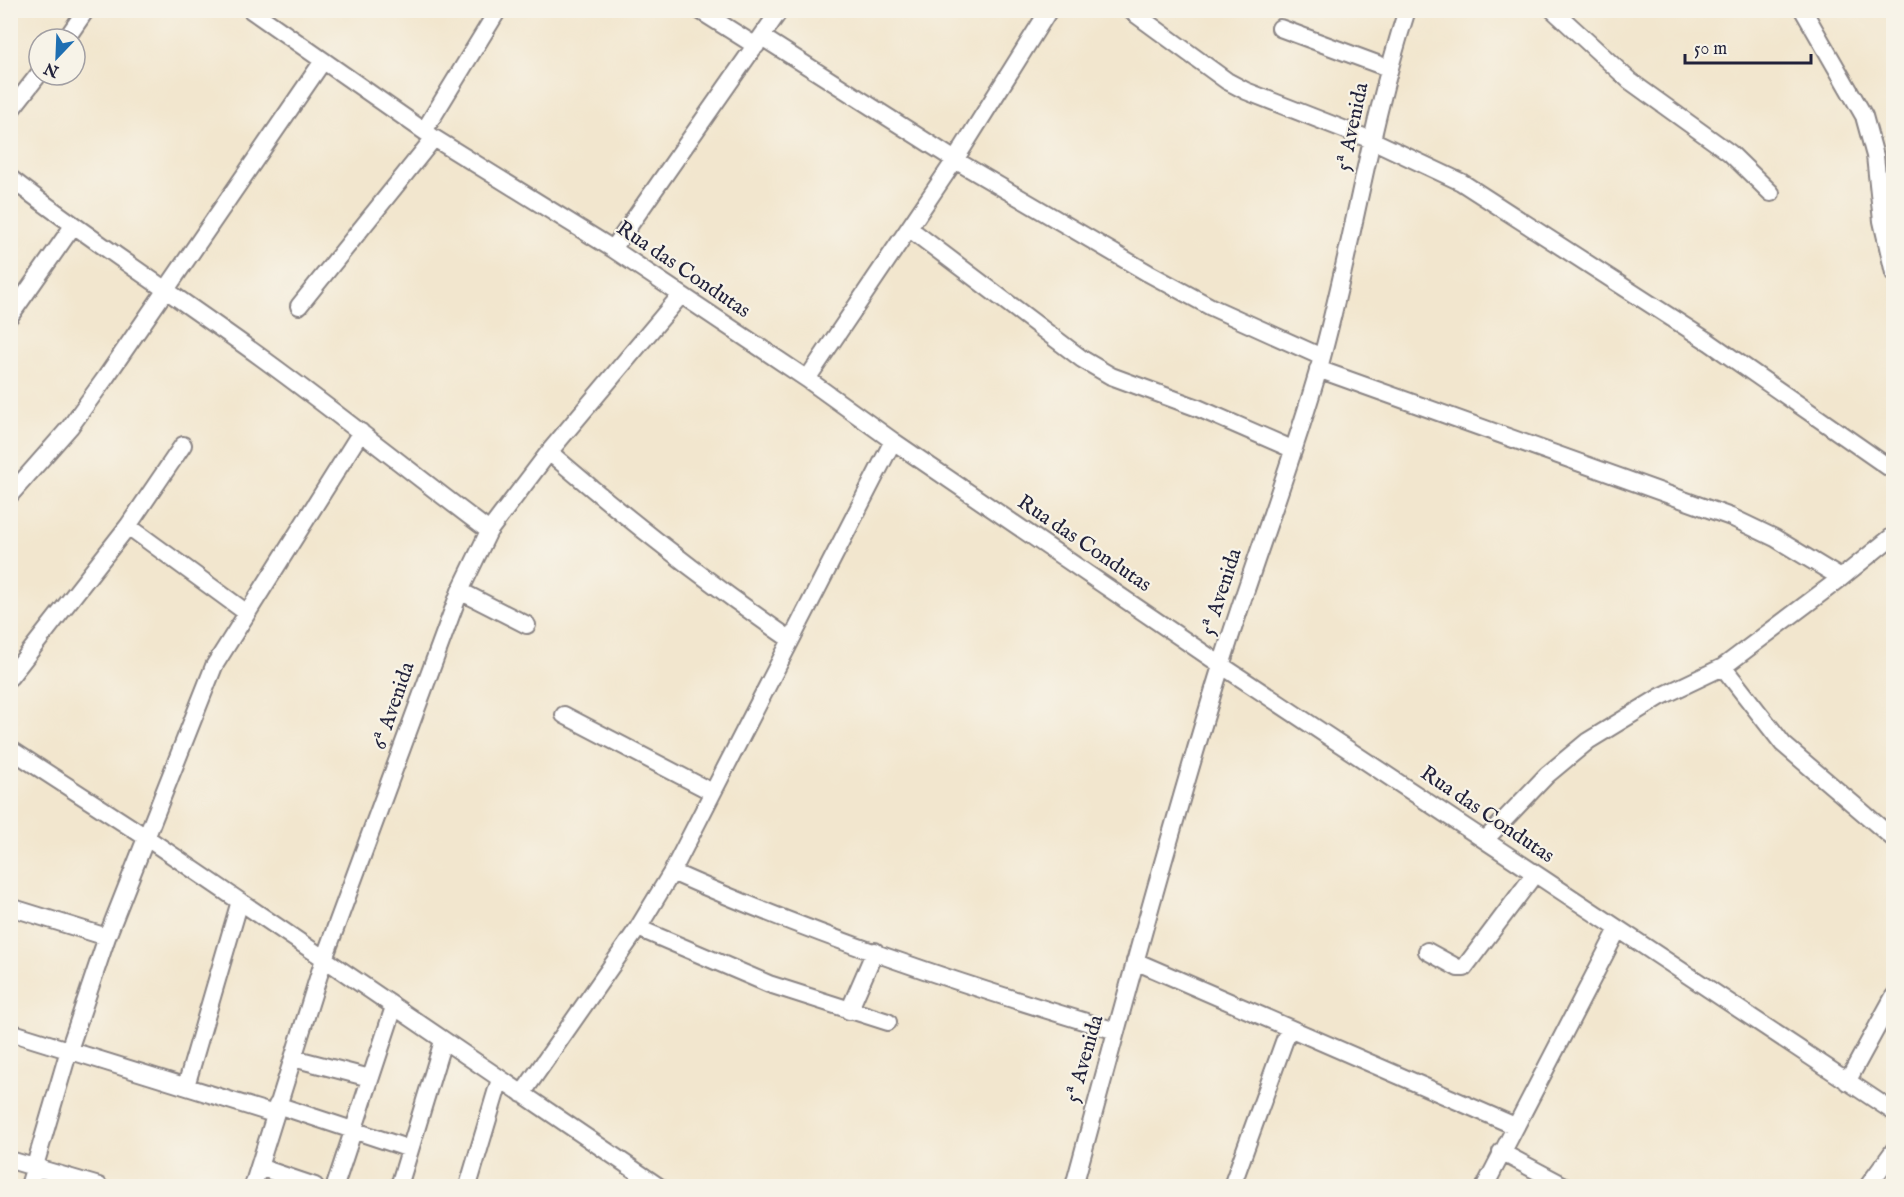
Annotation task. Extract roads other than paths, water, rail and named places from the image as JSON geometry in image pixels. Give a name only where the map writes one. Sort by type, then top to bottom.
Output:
[{"type":"street","points":[[74,27],[86,10]]},
{"type":"street","points":[[299,306],[429,134],[498,10]]},
{"type":"street","points":[[699,10],[759,41],[955,160],[1211,307],[1320,363],[1731,517],[1775,538],[1841,578]]},
{"type":"street","points":[[613,249],[780,10]]},
{"type":"street","points":[[807,379],[910,229],[1049,10]]},
{"type":"street","points":[[1130,10],[1227,81],[1246,91],[1374,141],[1461,182],[1719,349],[1893,471]]},
{"type":"street","name":"5ª Avenida","points":[[1074,1186],[1221,665],[1320,363],[1374,141],[1388,68],[1407,10]]},
{"type":"street","points":[[1553,10],[1630,81],[1730,153],[1772,193]]},
{"type":"street","points":[[1803,10],[1864,116],[1870,134],[1882,221],[1893,273]]},
{"type":"street","name":"Rua das Condutas","points":[[252,11],[429,134],[613,249],[807,379],[893,441],[1221,665],[1485,840],[1617,931],[1893,1112]]},
{"type":"street","points":[[1280,28],[1388,68]]},
{"type":"street","points":[[10,495],[70,427],[168,289],[209,224],[324,62]]},
{"type":"street","points":[[10,111],[29,87]]},
{"type":"street","points":[[10,178],[73,226],[168,289],[361,432],[489,531]]},
{"type":"street","points":[[10,316],[73,226]]},
{"type":"street","points":[[910,229],[1082,359],[1111,376],[1198,408],[1292,449]]},
{"type":"street","name":"6ª Avenida","points":[[253,1186],[324,959],[460,591],[489,531],[549,452],[680,296]]},
{"type":"street","points":[[29,1186],[69,1050],[107,937],[144,836],[214,666],[361,432]]},
{"type":"street","points":[[522,1094],[638,928],[672,872],[893,441]]},
{"type":"street","points":[[10,677],[128,526],[183,445]]},
{"type":"street","points":[[549,452],[638,528],[725,595],[791,640]]},
{"type":"street","points":[[128,526],[247,613]]},
{"type":"street","points":[[1485,840],[1547,775],[1588,741],[1659,697],[1723,667],[1892,540]]},
{"type":"street","points":[[460,591],[527,625]]},
{"type":"street","points":[[1723,667],[1769,730],[1893,839]]},
{"type":"street","points":[[564,715],[712,792]]},
{"type":"street","points":[[10,749],[144,836],[658,1186]]},
{"type":"street","points":[[672,872],[727,896],[952,980],[1116,1031]]},
{"type":"street","points":[[1427,951],[1458,968],[1464,968],[1534,874]]},
{"type":"street","points":[[186,1086],[240,901]]},
{"type":"street","points":[[10,907],[107,937]]},
{"type":"street","points":[[638,928],[769,984],[888,1022]]},
{"type":"street","points":[[1485,1186],[1617,931]]},
{"type":"street","points":[[849,1011],[875,951]]},
{"type":"street","points":[[1136,961],[1515,1126]]},
{"type":"street","points":[[1847,1082],[1893,996]]},
{"type":"street","points":[[335,1186],[394,1007]]},
{"type":"street","points":[[1232,1186],[1289,1028]]},
{"type":"street","points":[[10,1032],[186,1086],[354,1130],[410,1149]]},
{"type":"street","points":[[399,1186],[443,1041]]},
{"type":"street","points":[[293,1058],[370,1078]]},
{"type":"street","points":[[468,1186],[500,1079]]},
{"type":"street","points":[[1868,1186],[1893,1150]]},
{"type":"street","points":[[1501,1152],[1565,1186]]},
{"type":"street","points":[[10,1160],[99,1186]]},
{"type":"street","points":[[259,1167],[315,1186]]}]
